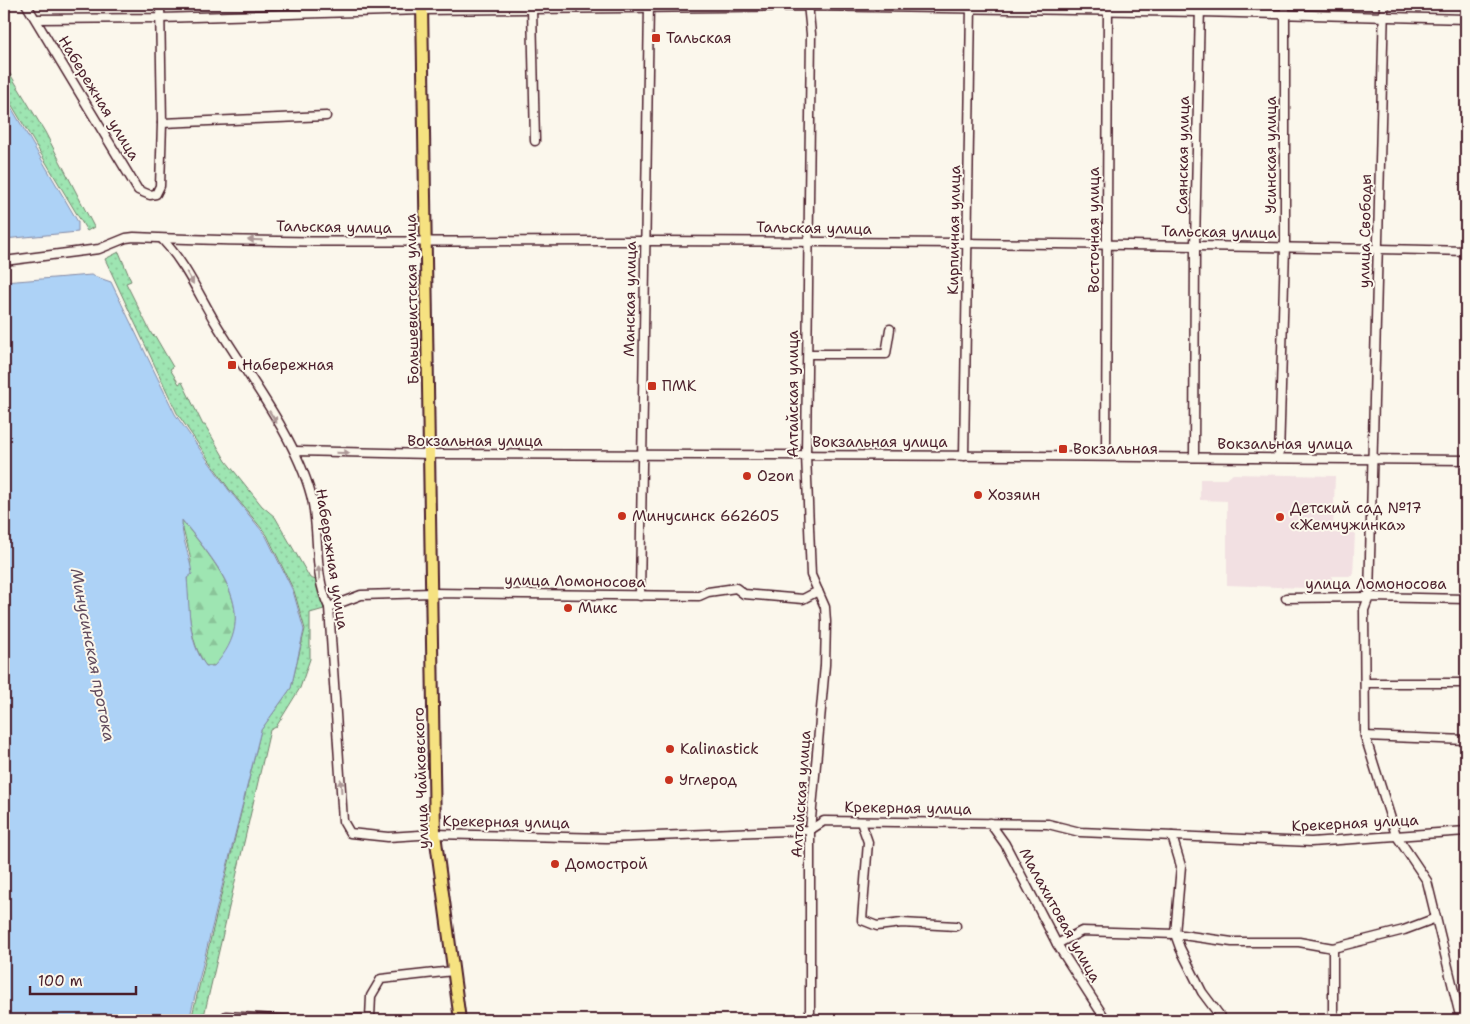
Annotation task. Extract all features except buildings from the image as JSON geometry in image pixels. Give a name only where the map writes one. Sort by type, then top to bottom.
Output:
[{"type":"main road","name":"Большевистская улица","points":[[422,7],[432,593]]},
{"type":"main road","name":"улица Чайковского","points":[[432,593],[435,834],[460,1020]]},
{"type":"street","name":"Набережная улица","points":[[26,4],[138,190],[150,195],[156,194],[160,186],[162,123]]},
{"type":"street","points":[[160,4],[162,123],[326,116]]},
{"type":"street","name":"Усинская улица","points":[[1279,457],[1284,247],[1285,4]]},
{"type":"street","name":"улица Свободы","points":[[1384,4],[1380,106],[1374,459],[1369,597],[1364,610],[1365,736],[1396,835],[1427,881],[1461,1020]]},
{"type":"street","points":[[36,19],[160,18],[422,7],[808,5],[1200,8],[1285,14],[1466,19]]},
{"type":"street","name":"Алтайская улица","points":[[808,5],[810,34],[806,455],[811,575],[825,607],[825,665],[810,830],[810,1020]]},
{"type":"street","name":"Манская улица","points":[[640,596],[649,6]]},
{"type":"street","name":"Кирпичная улица","points":[[964,456],[971,6]]},
{"type":"street","points":[[535,141],[538,7]]},
{"type":"street","name":"Восточная улица","points":[[1106,456],[1108,7]]},
{"type":"street","name":"Саянская улица","points":[[1194,457],[1195,246],[1200,8]]},
{"type":"street","name":"Тальская улица","points":[[4,261],[99,249],[126,238],[426,242],[645,241],[1108,244],[1466,251]]},
{"type":"street","name":"Набережная улица","points":[[162,239],[177,254],[214,320],[294,452],[310,494],[318,553],[319,580],[329,607],[343,821],[350,833]]},
{"type":"street","points":[[177,254],[184,239]]},
{"type":"street","points":[[808,354],[886,354],[890,329]]},
{"type":"street","name":"Вокзальная улица","points":[[294,452],[1279,457],[1466,460]]},
{"type":"street","name":"улица Ломоносова","points":[[329,607],[361,595],[432,593],[699,596],[708,592],[736,588],[744,594],[803,599],[818,591]]},
{"type":"street","name":"улица Ломоносова","points":[[1286,598],[1466,598]]},
{"type":"street","points":[[1365,682],[1466,682]]},
{"type":"street","points":[[1365,736],[1466,740]]},
{"type":"street","name":"Крекерная улица","points":[[350,833],[388,836],[435,834],[607,838],[810,830],[824,821],[1048,824],[1080,832],[1311,842],[1396,835],[1466,832]]},
{"type":"street","points":[[861,822],[868,842],[862,920],[877,926],[902,923],[956,926]]},
{"type":"street","name":"Малахитовая улица","points":[[990,823],[1005,844],[1057,944],[1106,1020]]},
{"type":"street","points":[[1172,836],[1181,866],[1175,934],[1202,992],[1223,1020]]},
{"type":"street","points":[[1057,944],[1082,931],[1175,934],[1232,942],[1299,942],[1333,948],[1404,930],[1436,918]]},
{"type":"street","points":[[1333,948],[1333,1020]]},
{"type":"street","points":[[327,1020],[370,1018],[371,996],[381,979],[453,971]]},
{"type":"street","points":[[226,1016],[291,1020]]},
{"type":"shaded area","name":"Детский сад №17 «Жемчужинка»","points":[[1233,474],[1335,476],[1333,533],[1355,533],[1353,576],[1332,576],[1332,589],[1227,585],[1227,501],[1200,500],[1200,479],[1227,479]]},
{"type":"green space","points":[[4,64],[45,132],[94,227],[87,231],[4,92]]},
{"type":"green space","points":[[119,252],[131,281],[126,283],[152,335],[155,336],[173,367],[170,369],[179,384],[182,382],[203,425],[205,425],[226,461],[262,506],[275,517],[310,578],[316,580],[324,609],[310,613],[310,659],[300,688],[276,727],[270,730],[203,1020],[191,1020],[261,730],[291,688],[305,629],[294,591],[267,535],[229,489],[177,413],[105,259]]},
{"type":"green space","points":[[181,519],[220,571],[235,608],[235,627],[229,646],[215,666],[206,666],[196,648],[193,637],[189,614],[187,580],[191,561]]},
{"type":"water","points":[[4,95],[78,222],[78,232],[4,239]]},
{"type":"water","name":"Минусинская протока","points":[[91,275],[111,282],[175,414],[228,489],[266,536],[293,591],[304,630],[291,688],[261,730],[189,1020],[4,1020],[4,282]],"holes":[[[182,520],[209,554],[220,572],[230,590],[235,609],[235,627],[228,647],[214,666],[206,666],[195,646],[192,635],[187,578],[192,574]]]},
{"type":"place","name":"Тальская","points":[[656,38]]},
{"type":"place","name":"Набережная","points":[[232,365]]},
{"type":"place","name":"ПМК","points":[[652,386]]},
{"type":"place","name":"Вокзальная","points":[[1063,449]]},
{"type":"place","name":"Ozon","points":[[747,476]]},
{"type":"place","name":"Хозяин","points":[[978,495]]},
{"type":"place","name":"Минусинск 662605","points":[[622,516]]},
{"type":"place","name":"Детский сад №17 «Жемчужинка»","points":[[1280,517]]},
{"type":"place","name":"Микс","points":[[568,608]]},
{"type":"place","name":"Kalinastick","points":[[670,749]]},
{"type":"place","name":"Углерод","points":[[669,780]]},
{"type":"place","name":"Домострой","points":[[555,864]]}]
